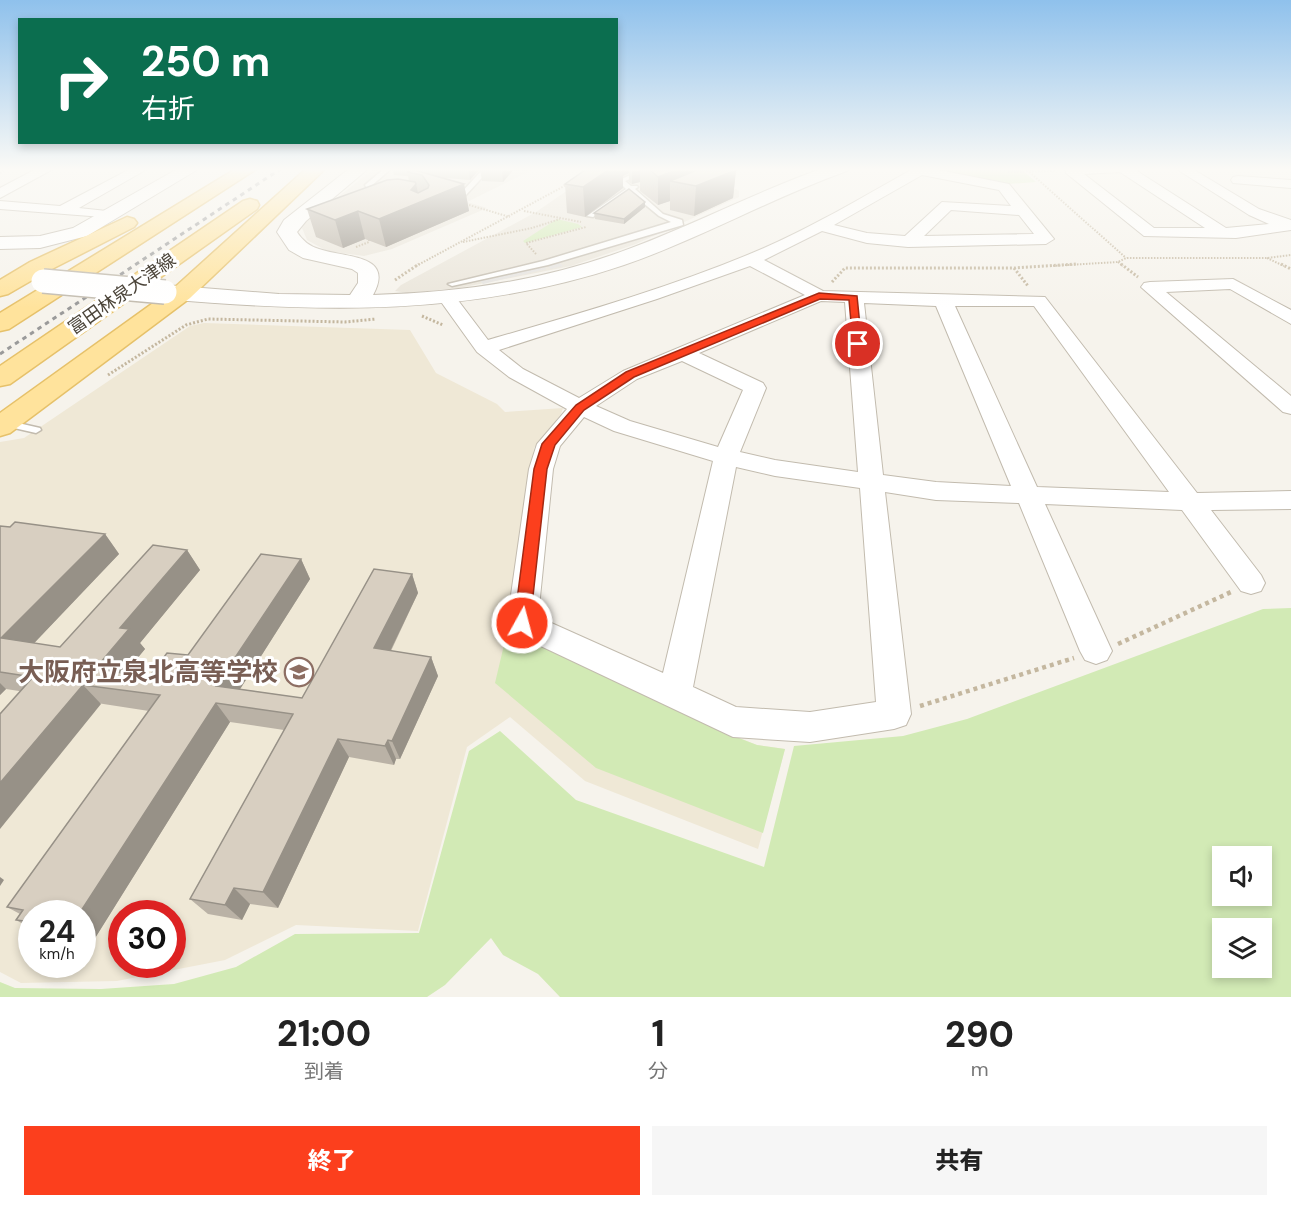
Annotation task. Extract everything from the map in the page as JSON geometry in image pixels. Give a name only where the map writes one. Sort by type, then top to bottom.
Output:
[{"type":"main road","points":[[6,281],[141,215]]},
{"type":"main road","points":[[0,315],[176,215]]},
{"type":"main road","name":"富田林泉大津線","points":[[0,324],[176,215]]},
{"type":"main road","name":"富田林泉大津線","points":[[0,378],[237,215]]},
{"type":"main road","points":[[3,425],[173,292],[266,215]]},
{"type":"main road","points":[[0,386],[59,337]]},
{"type":"street","points":[[106,215],[111,215]]},
{"type":"street","points":[[0,243],[40,242],[69,236],[111,215]]},
{"type":"street","points":[[305,215],[291,224],[287,232],[289,238],[302,250],[315,256],[362,264],[369,269],[371,277],[357,303]]},
{"type":"street","points":[[6,281],[43,281],[286,302],[357,303],[546,280],[583,271],[617,261],[687,225],[714,215]]},
{"type":"street","points":[[484,348],[633,301],[750,259],[839,215]]},
{"type":"street","points":[[908,242],[937,215]]},
{"type":"street","points":[[819,226],[867,238],[908,242],[1046,239],[1026,215]]},
{"type":"street","points":[[1127,215],[1150,233],[1223,233],[1289,226]]},
{"type":"street","points":[[1194,215],[1223,233]]},
{"type":"street","points":[[1260,215],[1289,226]]},
{"type":"street","points":[[750,259],[819,296],[1039,301],[1251,583]]},
{"type":"street","points":[[1150,287],[1233,284],[1291,318]]},
{"type":"street","points":[[1150,287],[1291,407]]},
{"type":"street","points":[[450,291],[484,348],[516,373],[580,408],[622,426],[726,457],[775,468],[936,492],[1191,502],[1291,500]]},
{"type":"street","points":[[819,296],[630,375],[580,408],[549,444],[540,469],[522,623],[733,722],[810,727],[894,714],[854,298]]},
{"type":"street","points":[[943,300],[1096,651]]},
{"type":"street","points":[[675,694],[726,457],[755,388],[684,354]]},
{"type":"lane","points":[[664,215],[687,225]]},
{"type":"lane","points":[[450,291],[565,257],[687,225]]},
{"type":"lane","points":[[565,257],[583,271]]},
{"type":"lane","points":[[3,425],[36,430]]},
{"type":"path","points":[[500,215],[511,218]]},
{"type":"path","points":[[395,280],[416,265],[517,215]]},
{"type":"path","points":[[539,215],[583,223],[586,227]]},
{"type":"path","points":[[1077,215],[1126,258]]},
{"type":"path","points":[[462,242],[532,228],[560,219]]},
{"type":"path","points":[[545,263],[526,243],[595,224]]},
{"type":"path","points":[[819,296],[845,268],[1014,268],[1118,262],[1126,258],[1267,258],[1291,255]]},
{"type":"path","points":[[1267,258],[1291,268]]},
{"type":"path","points":[[1118,262],[1150,287]]},
{"type":"path","points":[[412,317],[424,316],[441,324],[449,332]]},
{"type":"path","points":[[106,376],[186,325],[208,319],[345,322],[378,319]]},
{"type":"shaded area","points":[[316,215],[472,215],[392,249],[364,256],[327,251],[307,240],[302,228]]},
{"type":"shaded area","points":[[531,215],[701,215],[636,244],[571,266],[459,288],[407,293],[395,291],[401,285]]},
{"type":"shaded area","points":[[557,261],[563,266],[551,269],[547,265],[544,266],[546,269],[483,284],[480,281]]},
{"type":"shaded area","name":"大阪府立泉北高等学校","points":[[204,323],[410,330],[436,373],[497,404],[505,412],[563,408],[561,414],[534,448],[508,628],[713,728],[757,745],[785,749],[758,849],[585,781],[510,717],[467,747],[418,931],[296,925],[225,960],[186,968],[186,900],[108,900],[108,978],[132,978],[117,981],[21,983],[0,972],[0,442],[24,438],[190,326]]},
{"type":"green space","points":[[557,219],[582,227],[525,243],[523,241]]},
{"type":"green space","points":[[1291,608],[1291,997],[560,997],[538,974],[503,955],[491,938],[445,985],[427,997],[0,997],[0,982],[15,988],[101,989],[174,984],[236,967],[295,934],[419,933],[469,751],[500,731],[576,800],[764,867],[794,746],[903,736],[967,719],[1263,609]]},
{"type":"green space","points":[[508,628],[713,728],[757,745],[785,749],[763,833],[596,768],[495,683]]},
{"type":"building","points":[[321,215],[349,215],[335,220]]},
{"type":"building","points":[[367,215],[390,215],[379,219]]},
{"type":"building","points":[[602,215],[630,215],[624,219]]},
{"type":"building","points":[[15,522],[105,534],[1,638],[60,647],[153,545],[187,550],[120,628],[129,629],[95,669],[149,677],[167,653],[188,655],[261,554],[301,559],[216,686],[302,698],[374,569],[412,574],[374,648],[431,657],[392,741],[388,740],[385,746],[338,739],[263,892],[234,888],[225,905],[190,899],[293,714],[216,703],[88,900],[18,900],[18,909],[7,907],[160,695],[83,685],[0,783],[0,714],[33,677],[0,672],[0,526],[10,527]]},
{"type":"railway","points":[[0,354],[211,215]]},
{"type":"place","name":"大阪府立泉北高等学校","points":[[299,672]]},
{"type":"route","points":[[522,623],[540,469],[549,444],[580,408],[630,375],[819,296],[854,298],[858,344]]}]
